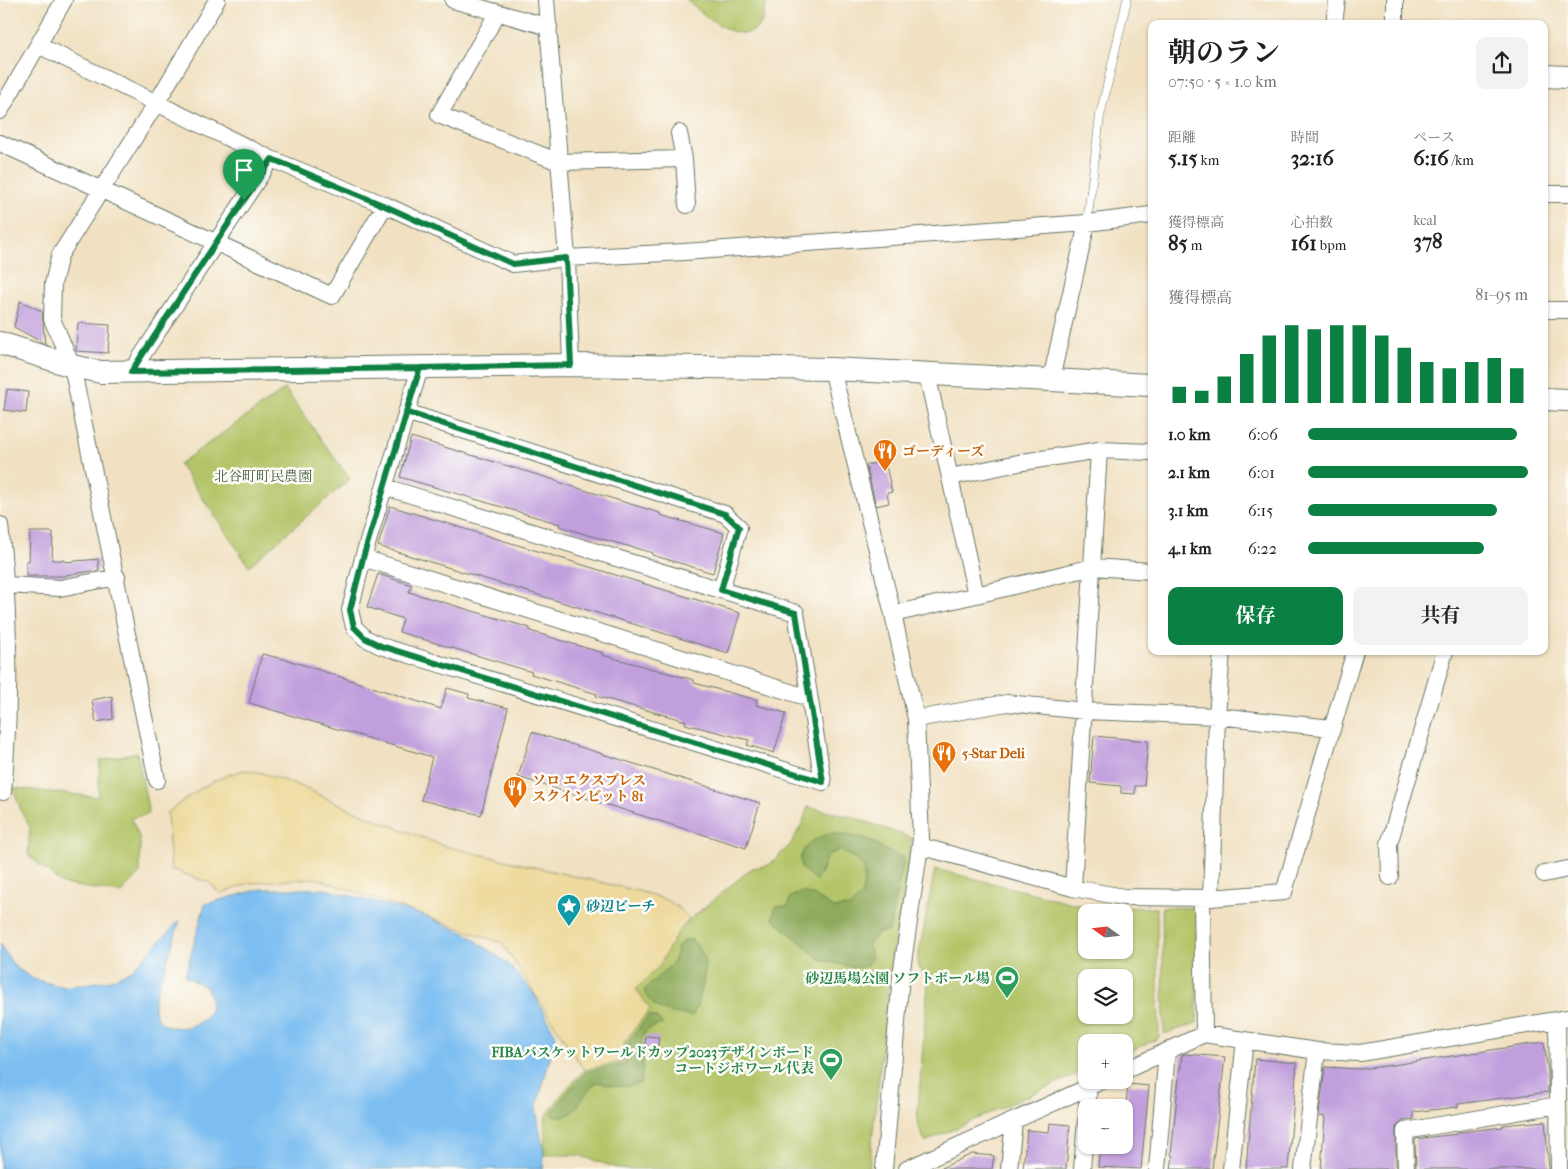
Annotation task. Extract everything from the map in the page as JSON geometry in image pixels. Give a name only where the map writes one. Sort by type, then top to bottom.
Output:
[{"type":"street","points":[[0,111],[64,0]]},
{"type":"street","points":[[157,780],[72,366],[52,319],[53,284],[60,255],[156,102],[217,0]]},
{"type":"street","points":[[453,0],[497,14],[549,27]]},
{"type":"street","points":[[546,0],[566,258],[571,365]]},
{"type":"street","points":[[1334,20],[1337,0]]},
{"type":"street","points":[[1395,0],[1395,20]]},
{"type":"street","points":[[497,14],[439,115],[559,162],[684,160]]},
{"type":"street","points":[[38,45],[272,159],[385,206],[513,264],[566,258],[684,252],[1087,223],[1148,215]]},
{"type":"street","points":[[1548,76],[1568,77]]},
{"type":"street","points":[[679,133],[684,160],[687,205]]},
{"type":"street","points":[[0,144],[332,296],[385,206]]},
{"type":"street","points":[[131,372],[272,159]]},
{"type":"street","points":[[1548,194],[1568,194]]},
{"type":"street","points":[[1051,379],[1087,223]]},
{"type":"street","points":[[1548,310],[1568,310]]},
{"type":"street","points":[[0,342],[72,366],[101,372],[571,365],[832,369],[1148,385]]},
{"type":"street","points":[[385,487],[796,613],[823,782],[390,649],[365,638],[354,627],[350,610],[363,558],[420,368]]},
{"type":"street","points":[[832,369],[893,614],[916,719],[921,839],[901,976],[884,1169]]},
{"type":"street","points":[[927,374],[976,595]]},
{"type":"street","points":[[1548,399],[1568,400]]},
{"type":"street","points":[[406,412],[725,514],[739,527],[721,590]]},
{"type":"street","points":[[950,477],[1023,462],[1100,450],[1148,452]]},
{"type":"street","points":[[1073,888],[1100,450]]},
{"type":"street","points":[[0,525],[6,585],[8,736],[3,792]]},
{"type":"street","points":[[363,558],[809,698]]},
{"type":"street","points":[[893,614],[1093,567],[1148,571]]},
{"type":"street","points":[[6,585],[60,588],[116,577]]},
{"type":"street","points":[[1204,1034],[1206,898],[1222,655]]},
{"type":"street","points":[[920,846],[1073,888],[1124,897],[1206,898],[1284,892],[1354,655]]},
{"type":"street","points":[[1390,877],[1389,844],[1444,655]]},
{"type":"street","points":[[916,719],[1007,703],[1084,711],[1217,716],[1332,728]]},
{"type":"street","points":[[1544,874],[1568,869]]},
{"type":"street","points":[[1133,1067],[1204,1034],[1317,1051],[1360,1053],[1562,1019],[1558,1105],[1558,1169]]},
{"type":"street","points":[[1231,1169],[1245,1040]]},
{"type":"street","points":[[1157,1169],[1167,1051]]},
{"type":"street","points":[[1303,1169],[1317,1051]]},
{"type":"street","points":[[907,1169],[1084,1089]]},
{"type":"street","points":[[1406,1169],[1405,1131],[1558,1105]]},
{"type":"street","points":[[1009,1169],[1014,1121]]},
{"type":"street","points":[[1082,1169],[1083,1154]]},
{"type":"lane","points":[[1087,223],[1100,116],[1127,0]]},
{"type":"green space","points":[[686,0],[767,0],[761,23],[753,31],[744,33],[734,32],[723,27]]},
{"type":"green space","name":"北谷町町民農園","points":[[285,389],[350,479],[249,566],[179,464]]},
{"type":"green space","points":[[137,752],[149,814],[131,818],[140,839],[140,873],[121,893],[62,884],[28,855],[30,827],[22,813],[13,788],[98,797],[100,761]]},
{"type":"green space","points":[[808,807],[852,817],[912,838],[890,974],[869,1169],[620,1169],[578,1155],[544,1155],[545,1118],[562,1094],[584,1070],[623,1061],[624,1042],[650,1009],[636,989],[659,966],[677,933],[689,920],[752,868],[769,865],[790,845],[802,824]]},
{"type":"green space","points":[[833,833],[868,839],[887,851],[904,858],[889,931],[877,933],[868,945],[872,957],[866,966],[854,968],[820,959],[772,918],[776,906],[788,907],[790,897],[803,892],[815,896],[833,908],[850,907],[862,895],[863,866],[840,850],[827,855],[816,880],[801,868],[801,857],[806,847],[819,838]]},
{"type":"green space","name":"砂辺馬場公園 ソフトボール場","points":[[935,869],[1078,904],[1078,959],[1133,959],[1133,907],[1157,908],[1159,1038],[1133,1050],[1133,1034],[1078,1034],[1078,1074],[925,1142],[917,1122],[928,982],[917,963]]},
{"type":"green space","points":[[1162,907],[1197,908],[1197,1023],[1164,1034]]},
{"type":"green space","points":[[683,940],[692,940],[702,953],[705,963],[698,1004],[692,1016],[670,1012],[657,1007],[647,997],[644,990],[673,963],[678,947]]},
{"type":"green space","points":[[649,1015],[655,1017],[663,1024],[651,1028],[643,1037],[641,1083],[620,1086],[598,1082],[587,1092],[574,1111],[562,1117],[553,1116],[552,1113],[565,1095],[586,1072],[626,1064],[627,1044]]},
{"type":"sand","name":"砂辺ビーチ","points":[[246,770],[262,773],[300,786],[350,809],[444,846],[638,891],[660,898],[679,908],[689,920],[677,933],[659,966],[636,989],[650,1009],[624,1042],[623,1061],[584,1070],[502,943],[316,878],[249,883],[220,894],[210,883],[171,869],[167,813],[214,781]]},
{"type":"water","points":[[261,889],[325,889],[419,914],[467,934],[508,964],[534,994],[556,1036],[536,1109],[544,1155],[543,1169],[0,1169],[0,944],[14,966],[33,979],[64,987],[111,980],[132,970],[180,920],[156,993],[154,1008],[157,1017],[162,1023],[170,1027],[180,1028],[198,1023],[205,1017],[211,1007],[207,988],[185,976],[205,904]]},
{"type":"building","points":[[20,301],[42,311],[45,344],[14,327]]},
{"type":"building","points":[[78,323],[110,325],[108,353],[76,351]]},
{"type":"building","points":[[7,389],[28,392],[26,413],[4,410]]},
{"type":"building","points":[[411,437],[558,481],[660,513],[660,515],[724,533],[713,573],[652,555],[653,553],[559,526],[560,524],[400,477]]},
{"type":"building","points":[[885,461],[892,492],[887,493],[889,503],[876,506],[866,465]]},
{"type":"building","points":[[390,506],[740,613],[728,653],[378,546]]},
{"type":"building","points":[[30,532],[53,532],[52,560],[65,560],[65,562],[98,559],[99,570],[66,576],[26,576],[26,561],[29,561]]},
{"type":"building","points":[[378,574],[412,585],[409,592],[530,628],[530,631],[603,653],[602,655],[694,680],[694,683],[757,700],[756,705],[786,713],[774,753],[747,745],[749,740],[685,724],[686,721],[596,696],[597,694],[531,674],[532,672],[399,632],[403,619],[367,607]]},
{"type":"building","points":[[262,654],[288,660],[441,709],[447,688],[469,694],[468,698],[508,708],[481,815],[421,800],[432,757],[249,703]]},
{"type":"building","points":[[112,696],[113,719],[96,722],[92,700]]},
{"type":"building","points":[[532,732],[760,803],[746,848],[518,777]]},
{"type":"building","points":[[1094,736],[1148,741],[1144,786],[1135,786],[1135,794],[1121,793],[1121,786],[1090,783]]},
{"type":"building","points":[[646,1036],[659,1037],[657,1051],[644,1050]]},
{"type":"building","points":[[1544,1042],[1548,1071],[1548,1092],[1458,1104],[1458,1107],[1413,1112],[1414,1119],[1403,1121],[1396,1127],[1396,1169],[1321,1169],[1325,1117],[1319,1116],[1325,1067],[1359,1069],[1386,1066]]},
{"type":"building","points":[[1182,1055],[1225,1057],[1212,1169],[1171,1169],[1178,1086]]},
{"type":"building","points":[[1255,1059],[1297,1063],[1288,1169],[1246,1169]]},
{"type":"building","points":[[1133,1084],[1149,1086],[1141,1169],[1098,1167],[1099,1154],[1133,1154],[1133,1099],[1126,1099],[1128,1089],[1133,1089]]},
{"type":"building","points":[[1545,1121],[1549,1169],[1416,1169],[1415,1139],[1503,1127],[1503,1125]]},
{"type":"building","points":[[1050,1123],[1070,1125],[1066,1169],[1023,1169],[1027,1130],[1049,1132]]},
{"type":"building","points":[[972,1154],[994,1156],[992,1169],[939,1169]]},
{"type":"place","name":"ゴーディーズ","points":[[885,472]]},
{"type":"place","name":"5-Star Deli","points":[[944,774]]},
{"type":"place","name":"ソロ エクスプレス スクインビット 81","points":[[515,809]]},
{"type":"place","name":"砂辺ビーチ","points":[[569,927]]},
{"type":"place","name":"砂辺馬場公園 ソフトボール場","points":[[1007,999]]},
{"type":"place","name":"FIBAバスケットワールドカップ2023デザインボード コートジボワール代表","points":[[831,1081]]},
{"type":"route","points":[[244,200],[131,372],[420,368],[406,412],[363,558],[350,610],[354,627],[365,638],[381,646],[823,782],[796,613],[721,590],[739,527],[725,514],[406,412],[415,384],[420,368],[571,365],[566,258],[513,264],[385,206],[272,159],[244,200]]}]
